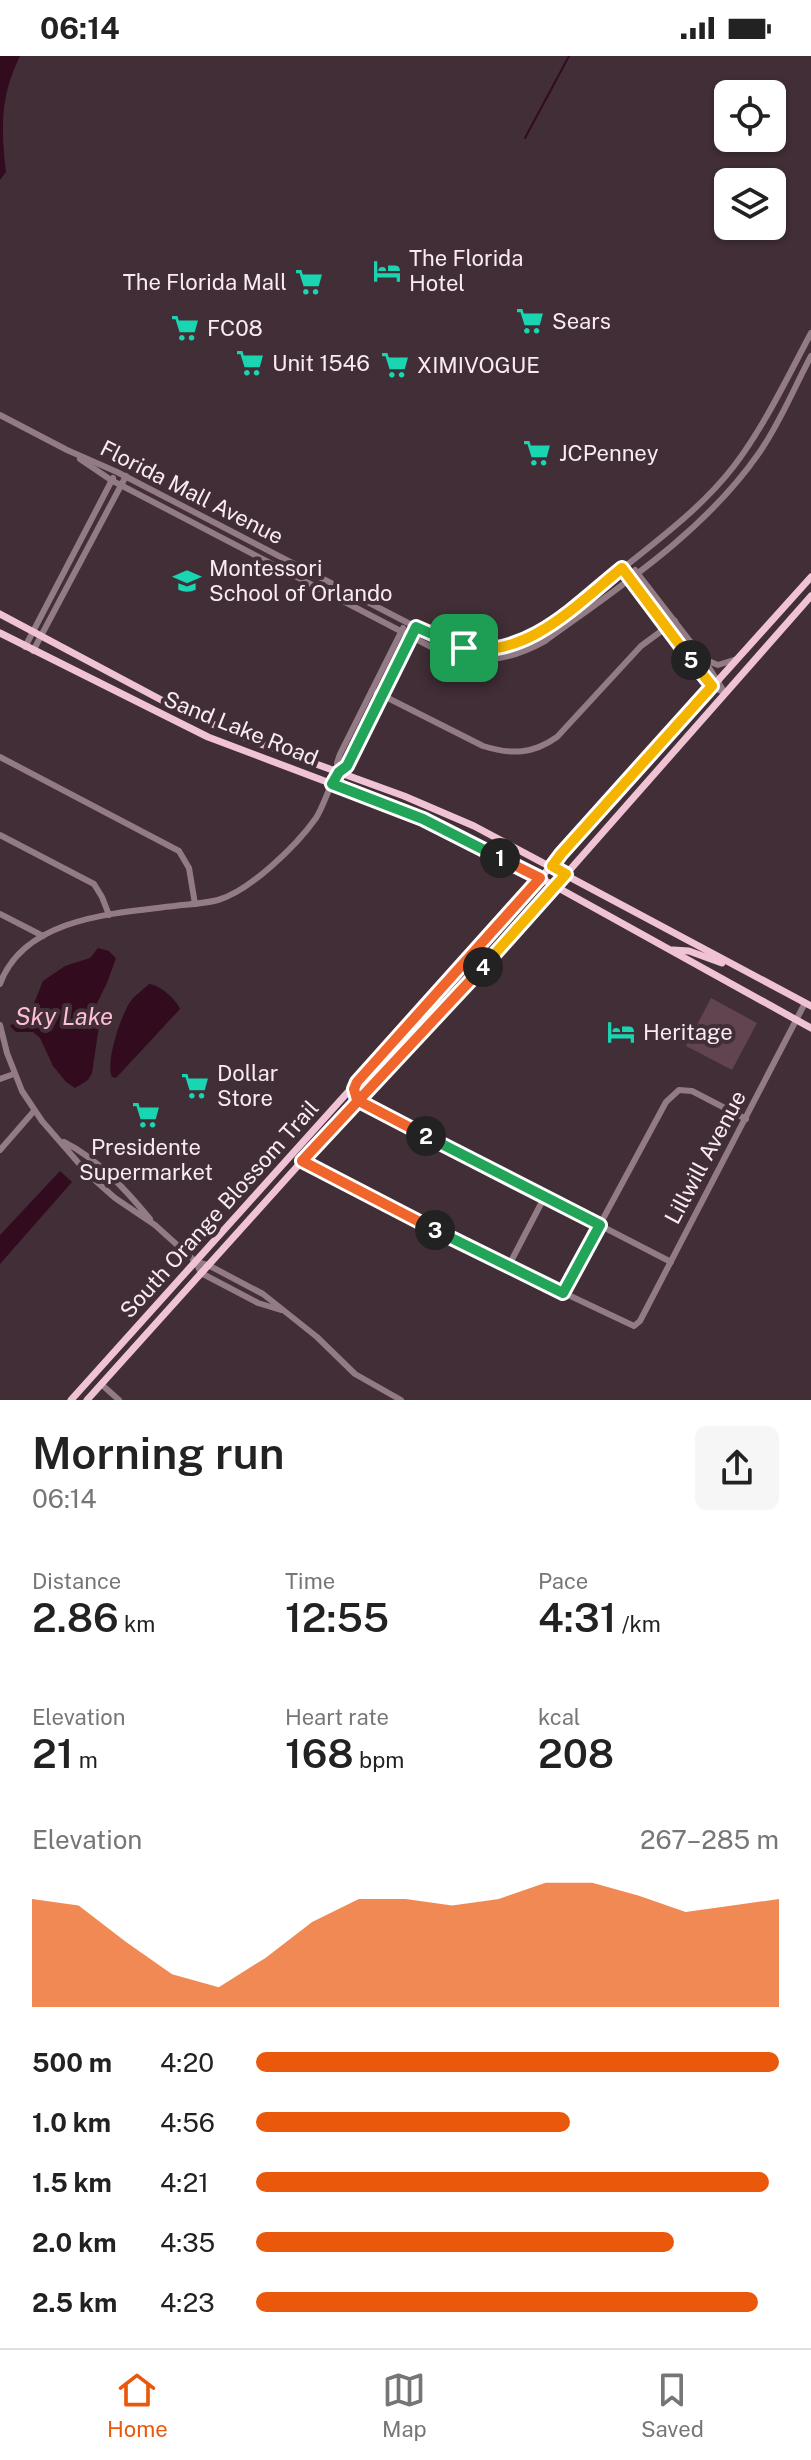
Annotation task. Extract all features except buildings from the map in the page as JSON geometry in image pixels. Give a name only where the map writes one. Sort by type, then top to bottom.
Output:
[{"type":"main road","name":"South Orange Blossom Trail","points":[[71,1400],[811,577]]},
{"type":"main road","name":"South Orange Blossom Trail","points":[[87,1400],[346,1112],[488,962],[811,596]]},
{"type":"main road","name":"Sand Lake Road","points":[[0,614],[144,692],[215,725],[448,814],[552,866],[808,1005]]},
{"type":"main road","name":"Sand Lake Road","points":[[0,633],[208,737],[423,819],[555,886],[811,1028]]},
{"type":"main road","points":[[208,737],[215,725]]},
{"type":"main road","points":[[671,950],[689,951],[750,974]]},
{"type":"main road","points":[[357,1082],[354,1089],[357,1100]]},
{"type":"main road","points":[[346,1112],[348,1093]]},
{"type":"street","name":"Florida Mall Avenue","points":[[0,415],[126,476],[416,627],[464,648],[481,650],[503,647],[541,631],[631,564],[700,505],[732,469],[762,426],[811,333]]},
{"type":"street","name":"Florida Mall Avenue","points":[[67,450],[120,485],[411,637],[461,659],[502,658],[523,653],[545,641],[703,518],[735,485],[766,443],[811,356]]},
{"type":"street","points":[[29,649],[33,632],[117,472]]},
{"type":"street","points":[[29,649],[42,636],[126,476]]},
{"type":"street","points":[[185,519],[190,510]]},
{"type":"street","points":[[631,564],[703,658],[715,683]]},
{"type":"street","points":[[622,568],[665,626],[725,693]]},
{"type":"street","points":[[372,690],[483,746],[501,752],[526,752],[544,746],[557,737],[641,646],[675,621]]},
{"type":"street","points":[[339,772],[337,763],[407,622]]},
{"type":"street","points":[[0,984],[9,964],[19,953],[43,936],[66,926],[109,915],[217,901],[238,892],[260,875],[315,819],[339,772],[347,766],[416,627]]},
{"type":"street","points":[[703,658],[718,665],[737,659]]},
{"type":"street","points":[[0,757],[179,851],[189,868],[195,904]]},
{"type":"street","points":[[0,835],[94,884],[109,915]]},
{"type":"street","points":[[0,914],[43,936]]},
{"type":"street","name":"Lillwill Avenue","points":[[563,1293],[626,1325],[634,1326],[808,1005]]},
{"type":"street","points":[[0,1025],[14,1074],[34,1111],[89,1175],[115,1198],[155,1225]]},
{"type":"street","points":[[0,1079],[14,1074]]},
{"type":"street","points":[[302,1161],[563,1293],[666,1102],[679,1090],[692,1091],[746,1119]]},
{"type":"street","points":[[357,1100],[671,1262]]},
{"type":"street","points":[[0,1150],[34,1111]]},
{"type":"street","points":[[61,1140],[99,1166],[155,1225],[196,1262],[201,1273],[258,1303],[281,1310]]},
{"type":"street","points":[[508,1267],[545,1196]]},
{"type":"street","points":[[196,1262],[208,1265],[263,1294],[309,1330],[355,1374],[401,1400]]},
{"type":"street","points":[[101,1384],[119,1400]]},
{"type":"shaded area","points":[[711,998],[757,1023],[732,1070],[686,1046]]},
{"type":"water","points":[[0,56],[20,56],[5,99],[3,141],[6,172],[0,180]]},
{"type":"water","name":"Sky Lake","points":[[98,948],[109,951],[116,958],[95,1007],[99,1026],[92,1073],[88,1080],[75,1088],[53,1066],[40,1038],[33,1032],[16,1032],[10,1026],[32,1008],[43,981],[65,966],[90,958]]},
{"type":"water","points":[[149,984],[167,993],[180,1009],[116,1078],[112,1077],[112,1050],[122,1018],[132,999]]},
{"type":"water","points":[[60,1171],[72,1182],[0,1264],[0,1235]]},
{"type":"waterway","points":[[525,138],[569,56]]},
{"type":"place","name":"The Florida Hotel","points":[[387,271]]},
{"type":"place","name":"The Florida Mall","points":[[309,282]]},
{"type":"place","name":"Sears","points":[[530,321]]},
{"type":"place","name":"FC08","points":[[185,328]]},
{"type":"place","name":"Unit 1546","points":[[250,363]]},
{"type":"place","name":"XIMIVOGUE","points":[[395,365]]},
{"type":"place","name":"JCPenney","points":[[537,453]]},
{"type":"place","name":"Montessori School of Orlando","points":[[187,581]]},
{"type":"place","name":"Heritage","points":[[621,1032]]},
{"type":"place","name":"Dollar Store","points":[[195,1086]]},
{"type":"place","name":"Presidente Supermarket","points":[[146,1115]]},
{"type":"route","points":[[464,648],[416,627],[347,766],[332,784],[423,819],[540,878],[357,1082],[355,1096],[357,1100],[362,1103],[600,1225],[563,1293],[302,1161],[357,1100],[410,1043],[488,962],[566,874],[552,866],[561,854],[712,686],[622,568],[563,616],[522,641],[481,650],[464,648]]}]
